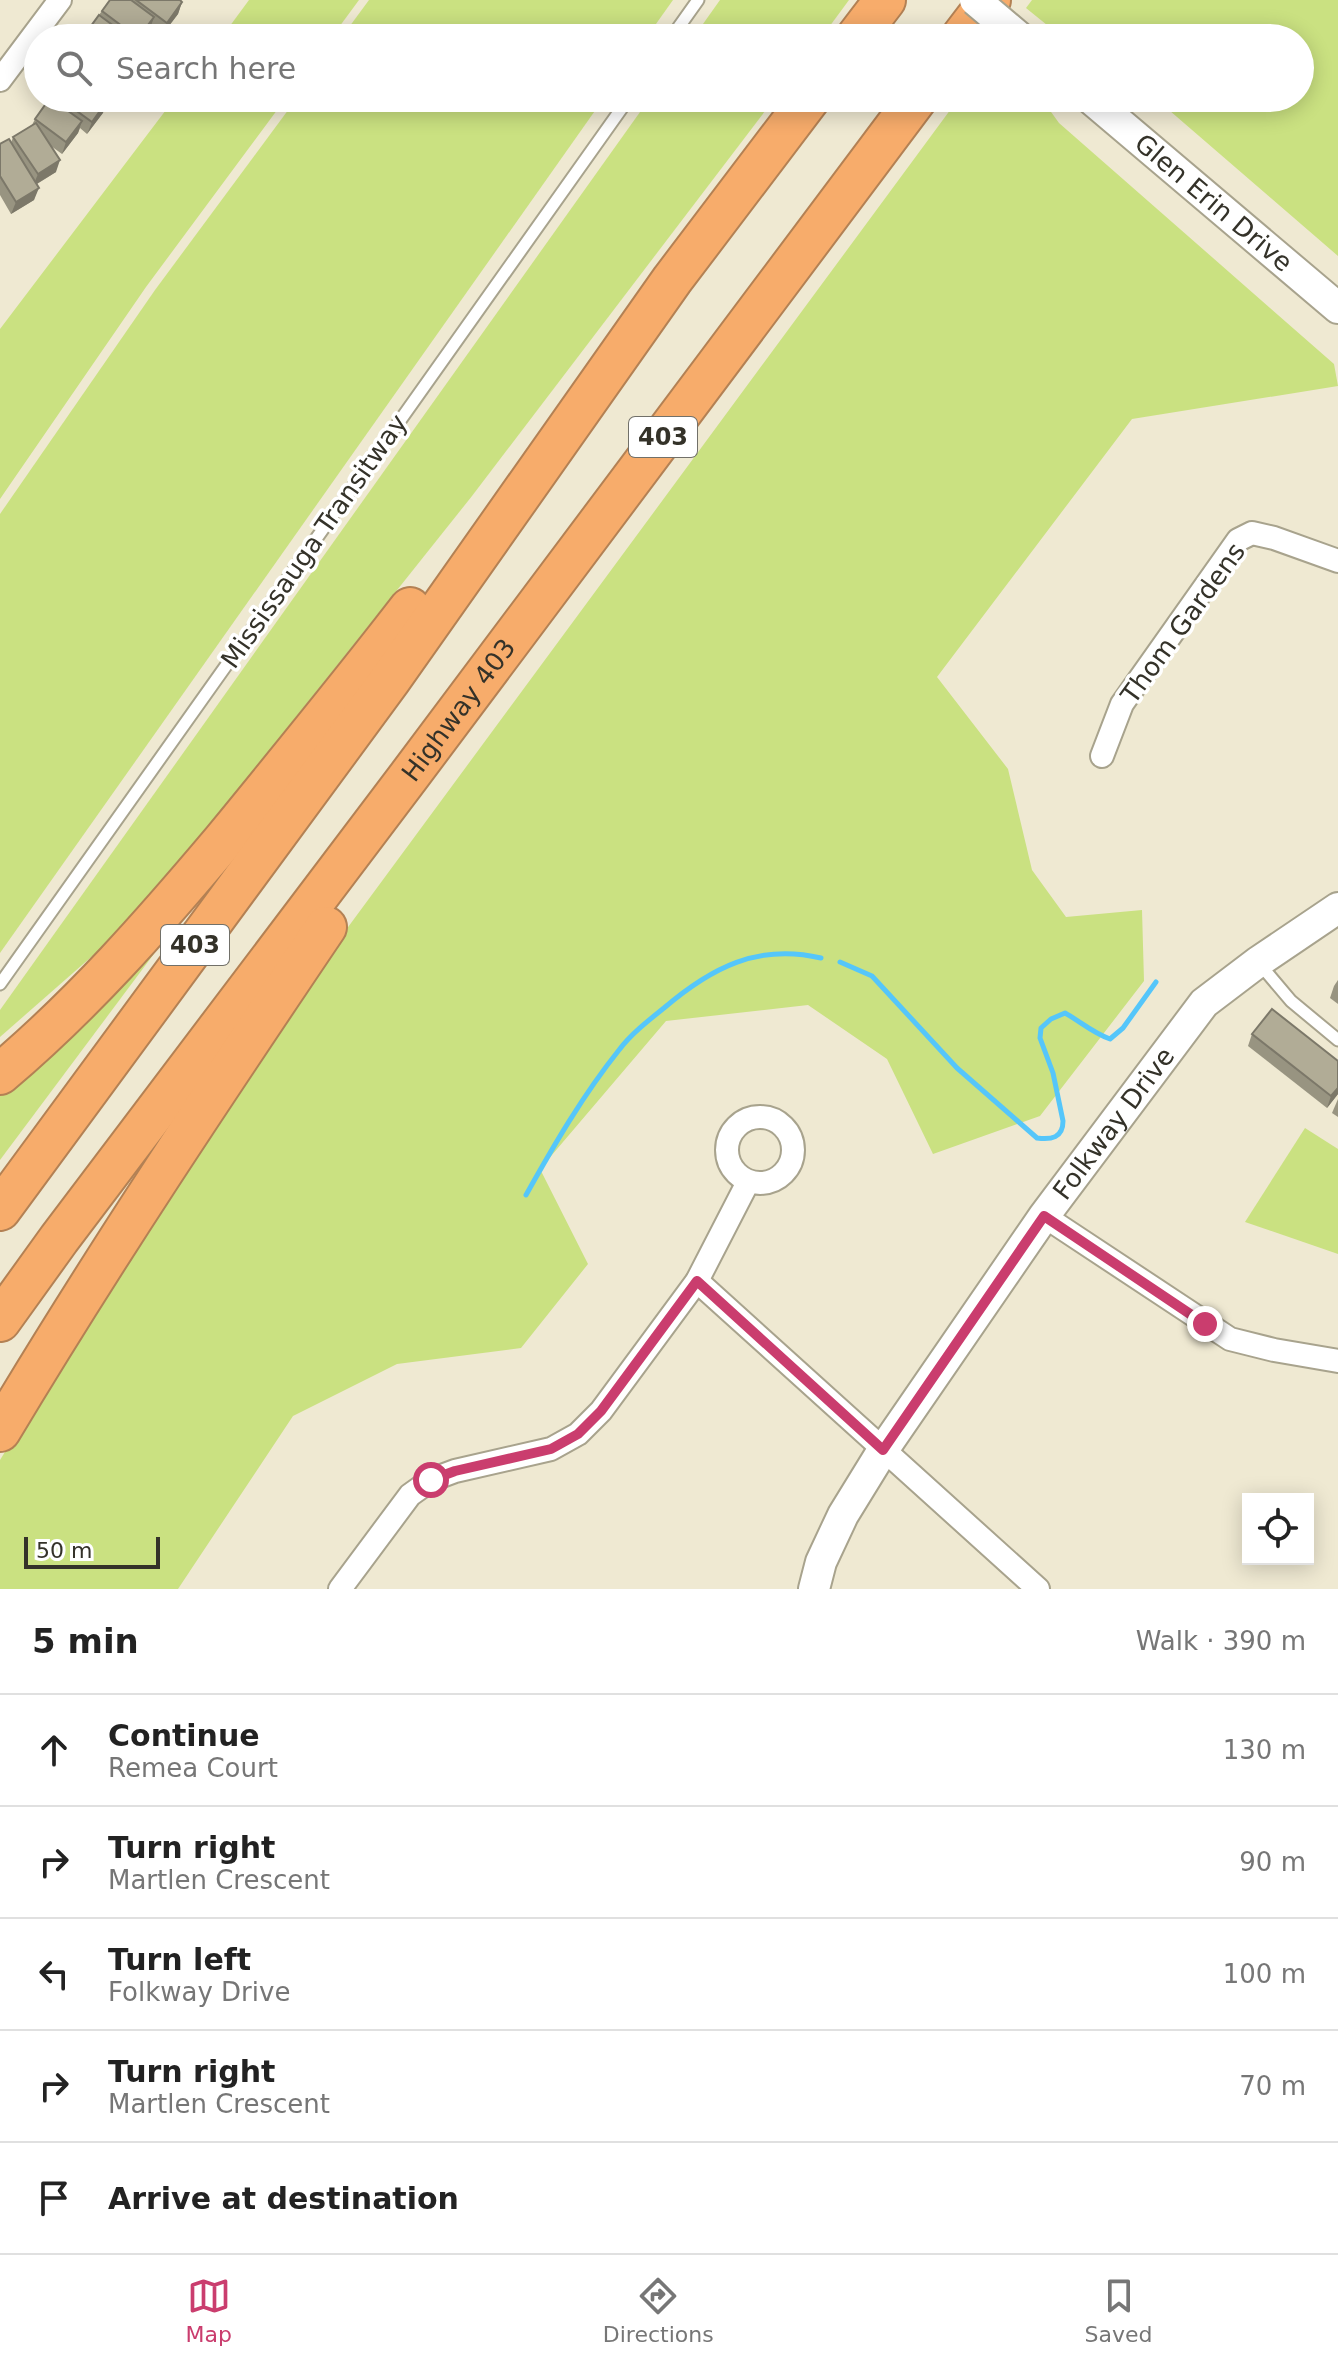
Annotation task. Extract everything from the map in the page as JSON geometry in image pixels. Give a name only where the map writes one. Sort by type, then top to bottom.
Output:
[{"type":"highway","points":[[867,24],[885,0]]},
{"type":"highway","points":[[972,24],[990,0]]},
{"type":"highway","name":"403","points":[[0,1210],[390,680],[672,280],[799,112]]},
{"type":"highway","name":"Highway 403","points":[[0,1321],[907,112]]},
{"type":"highway","points":[[0,1074],[44,1037],[101,981],[184,887],[672,280]]},
{"type":"highway","points":[[0,1431],[70,1314],[405,811],[409,776]]},
{"type":"street","points":[[42,24],[60,0]]},
{"type":"street","points":[[975,0],[1003,24]]},
{"type":"street","points":[[0,80],[24,48]]},
{"type":"street","name":"Glen Erin Drive","points":[[1107,112],[1338,308]]},
{"type":"street","name":"Thom Gardens","points":[[1102,756],[1122,704],[1238,540],[1252,533],[1338,561]]},
{"type":"street","name":"Folkway Drive","points":[[814,1589],[821,1562],[843,1515],[883,1450],[1044,1216],[1204,1003],[1338,908]]},
{"type":"street","points":[[340,1589],[410,1495],[431,1480],[455,1471],[551,1449],[578,1434],[601,1411],[697,1281],[748,1182]]},
{"type":"street","points":[[1044,1216],[1230,1339],[1338,1361]]},
{"type":"street","points":[[697,1281],[1038,1589]]},
{"type":"lane","points":[[681,24],[698,0]]},
{"type":"lane","name":"Mississauga Transitway","points":[[0,984],[619,112]]},
{"type":"lane","points":[[1258,962],[1291,1001],[1338,1040]]},
{"type":"green space","points":[[249,0],[359,0],[341,24],[231,24]]},
{"type":"green space","points":[[369,0],[673,0],[656,24],[351,24]]},
{"type":"green space","points":[[720,0],[849,0],[831,24],[703,24]]},
{"type":"green space","points":[[1032,0],[1338,0],[1338,256],[1171,112],[1314,112],[1314,24],[1046,24],[1026,8]]},
{"type":"green space","points":[[164,112],[276,112],[146,287],[0,499],[0,329]]},
{"type":"green space","points":[[287,112],[594,112],[0,953],[0,514],[155,290]]},
{"type":"green space","points":[[640,112],[764,112],[472,496],[194,845],[106,944],[0,1037],[0,1010]]},
{"type":"green space","points":[[949,112],[1051,112],[1059,123],[1334,364],[1338,386],[1132,419],[937,677],[1008,769],[1032,870],[1066,917],[1142,910],[1144,981],[1040,1116],[933,1154],[887,1059],[808,1005],[666,1021],[540,1169],[588,1264],[521,1348],[397,1364],[293,1416],[178,1589],[0,1589],[0,1460],[158,1203],[284,1014]]},
{"type":"green space","points":[[174,927],[0,1160],[0,1090]]},
{"type":"green space","points":[[1305,1128],[1338,1149],[1338,1254],[1245,1222]]},
{"type":"building","points":[[110,0],[131,0],[154,17],[149,24],[119,24],[102,11]]},
{"type":"building","points":[[136,0],[180,0],[182,2],[167,23]]},
{"type":"building","points":[[99,15],[111,24],[92,24]]},
{"type":"building","points":[[40,112],[69,112],[82,121],[66,142],[35,119]]},
{"type":"building","points":[[78,112],[99,112],[92,122]]},
{"type":"building","points":[[36,123],[60,160],[38,174],[13,137]]},
{"type":"building","points":[[9,139],[39,188],[16,202],[0,176],[0,144]]},
{"type":"building","points":[[1272,1009],[1338,1061],[1338,1088],[1331,1096],[1252,1034]]},
{"type":"waterway","points":[[526,1195],[581,1102],[619,1050],[640,1028],[682,994],[736,962],[776,954],[821,958]]},
{"type":"waterway","points":[[840,962],[872,976],[957,1068],[1037,1138],[1042,1139],[1058,1134],[1063,1121],[1053,1073],[1040,1038],[1041,1028],[1065,1013],[1110,1039],[1123,1028],[1156,982]]},
{"type":"route","points":[[431,1480],[455,1471],[551,1449],[578,1434],[601,1411],[697,1281],[883,1450],[1044,1216],[1205,1324]]}]
